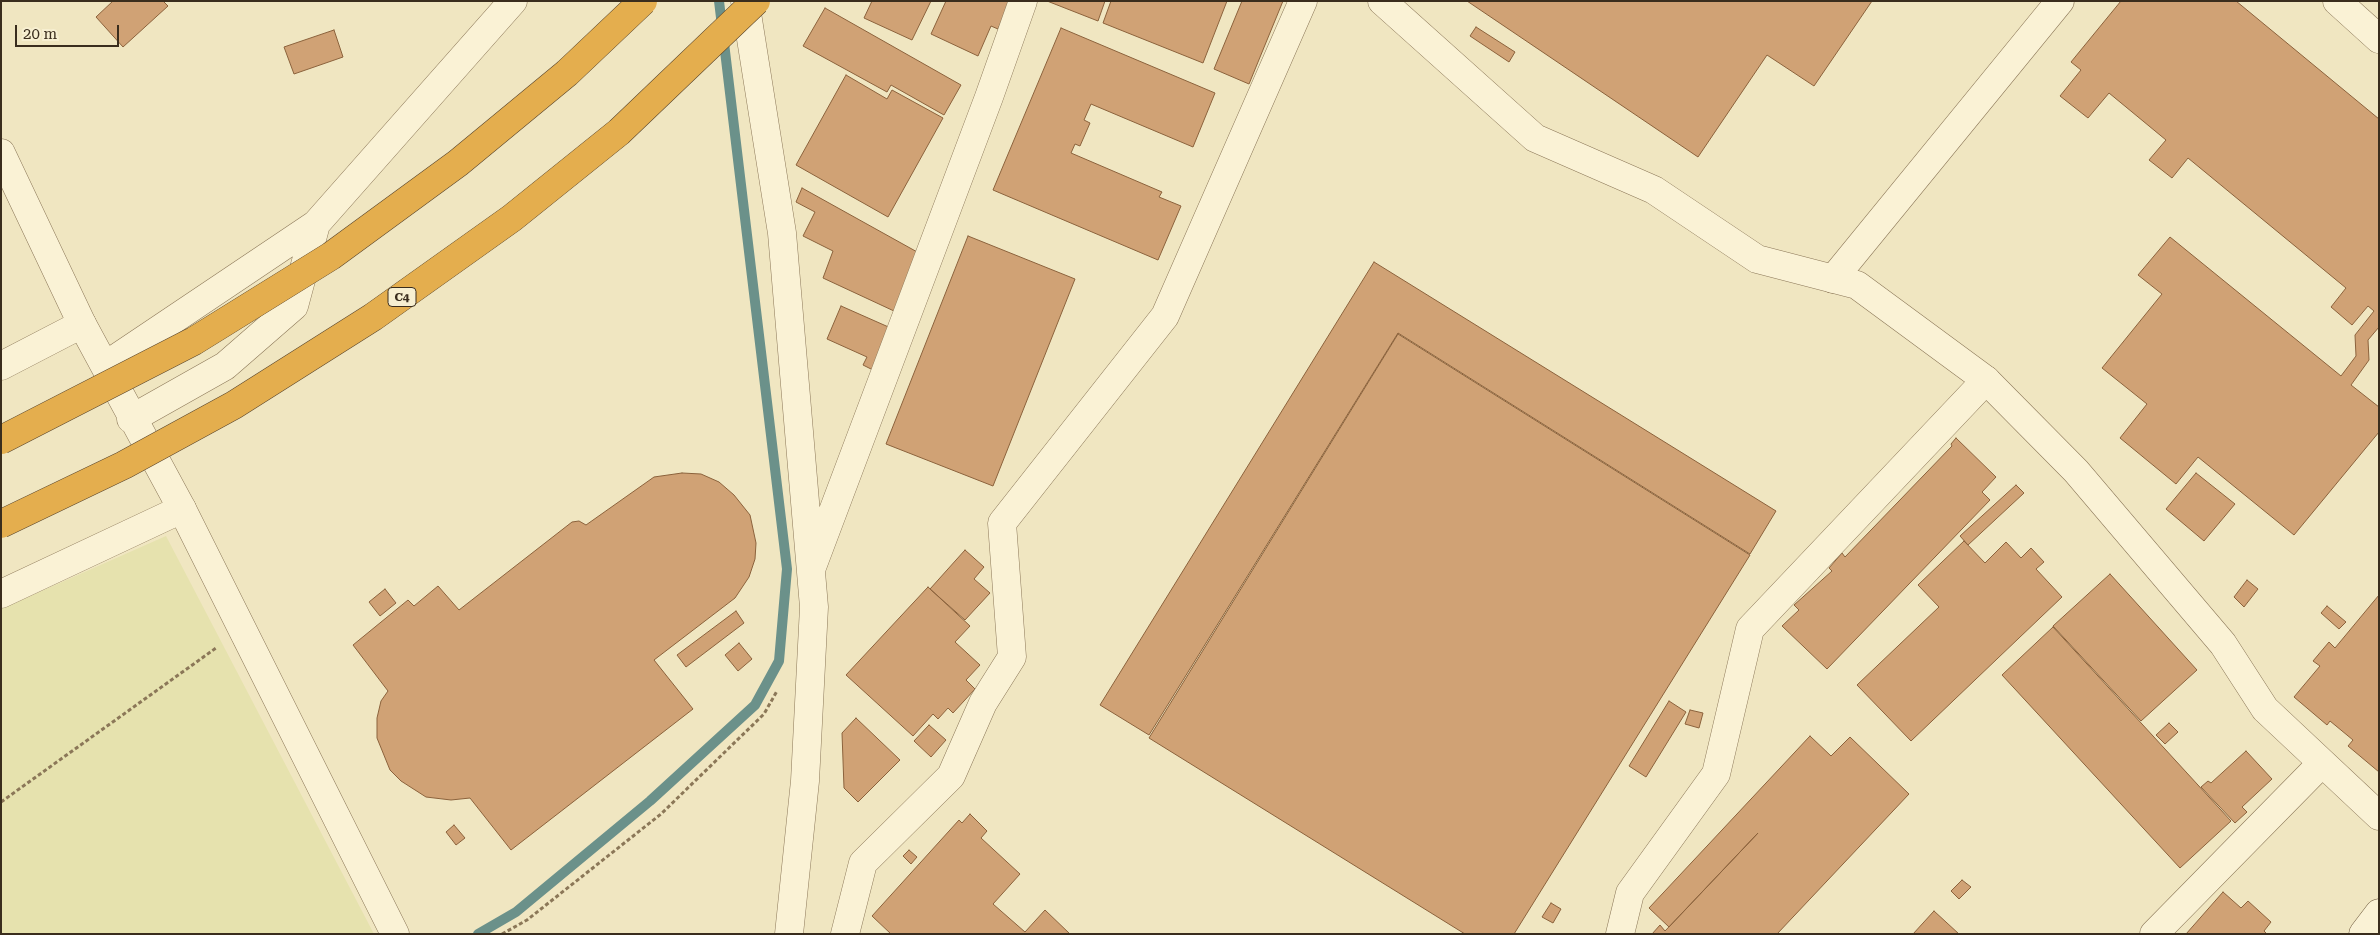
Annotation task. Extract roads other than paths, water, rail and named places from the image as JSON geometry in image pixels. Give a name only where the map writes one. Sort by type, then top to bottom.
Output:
[{"type":"highway","points":[[1,440],[194,341],[331,256],[458,163],[567,74],[643,1]]},
{"type":"highway","name":"C4","points":[[1,524],[124,465],[225,409],[373,317],[512,218],[620,132],[756,1]]},
{"type":"street","points":[[106,365],[316,224],[513,1]]},
{"type":"street","points":[[745,1],[782,233],[809,575],[814,607],[805,781],[789,934]]},
{"type":"street","points":[[809,575],[989,97],[1023,1]]},
{"type":"street","points":[[845,934],[863,863],[951,776],[984,703],[1012,657],[1002,523],[1165,316],[1303,1]]},
{"type":"street","points":[[1382,1],[1535,138],[1654,190],[1757,258],[1857,285],[1986,380],[2076,471],[2223,644],[2265,709],[2321,764],[2379,816]]},
{"type":"street","points":[[1833,279],[2060,1]]},
{"type":"street","points":[[2336,1],[2379,39]]},
{"type":"street","points":[[1,153],[82,324],[106,365],[131,419],[182,509],[243,628],[394,934]]},
{"type":"street","points":[[131,419],[225,366],[294,306],[316,224]]},
{"type":"street","points":[[1,366],[82,324]]},
{"type":"street","points":[[1620,934],[1630,893],[1716,774],[1750,629],[1986,380]]},
{"type":"street","points":[[1,594],[182,509]]},
{"type":"street","points":[[2154,934],[2321,764]]},
{"type":"street","points":[[2363,934],[2379,913]]},
{"type":"waterway","points":[[478,934],[516,912],[650,801],[755,705],[779,661],[787,569],[719,1]]}]
